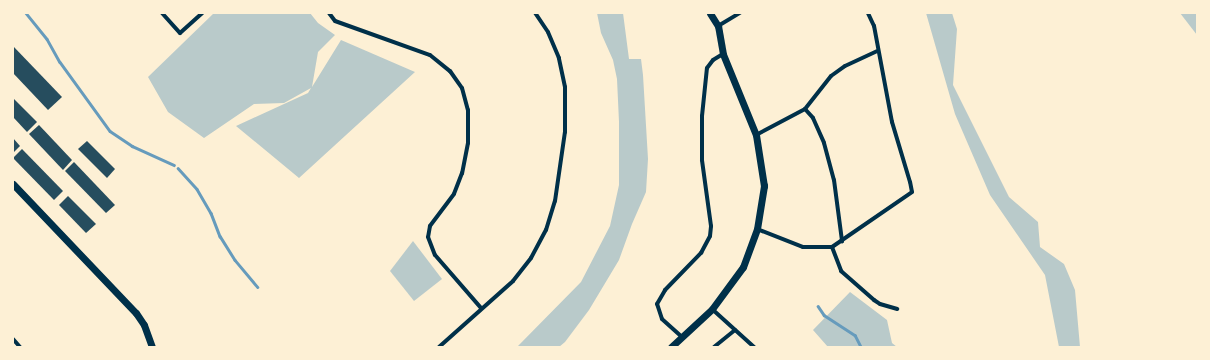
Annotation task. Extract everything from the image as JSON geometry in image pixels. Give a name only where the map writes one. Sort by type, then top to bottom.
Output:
[{"type":"street","points":[[162,13],[180,32],[202,13]]},
{"type":"street","points":[[329,13],[335,21],[430,55],[450,72],[462,88],[468,110],[468,136],[462,173],[454,194],[430,226],[428,237],[436,255],[481,308]]},
{"type":"street","points":[[439,347],[513,281],[531,258],[546,230],[555,202],[565,132],[565,87],[559,58],[548,32],[535,13]]},
{"type":"street","points":[[671,347],[712,309],[742,267],[757,229],[764,186],[756,135],[724,54],[718,26],[710,13]]},
{"type":"street","points":[[718,26],[740,13]]},
{"type":"street","points":[[757,229],[803,247],[832,247],[912,192],[892,122],[877,51],[877,40],[874,26],[868,13]]},
{"type":"street","points":[[756,135],[805,109],[831,76],[845,66],[877,51]]},
{"type":"street","points":[[682,337],[662,319],[657,304],[665,290],[701,253],[710,236],[711,226],[701,153],[702,116],[707,68],[713,60],[724,54]]},
{"type":"street","points":[[805,109],[813,118],[824,142],[834,180],[842,241]]},
{"type":"street","points":[[13,184],[136,313],[144,325],[152,347]]},
{"type":"street","points":[[832,247],[841,271],[874,300],[880,304],[897,309]]},
{"type":"street","points":[[712,309],[754,347]]},
{"type":"street","points":[[714,347],[735,330]]},
{"type":"street","points":[[13,339],[20,347]]},
{"type":"shaded area","points":[[214,13],[310,13],[318,23],[335,35],[318,52],[312,87],[341,40],[415,72],[299,178],[236,126],[308,93],[311,88],[284,103],[254,104],[204,138],[168,112],[148,77]]},
{"type":"shaded area","points":[[597,13],[623,13],[629,59],[641,59],[648,159],[646,192],[632,224],[619,260],[589,310],[565,342],[559,347],[517,347],[581,282],[610,226],[619,185],[617,79],[613,60],[601,33]]},
{"type":"shaded area","points":[[926,13],[952,13],[957,29],[953,85],[1009,197],[1038,222],[1040,247],[1064,264],[1075,290],[1080,347],[1059,347],[1045,275],[990,195],[955,114]]},
{"type":"shaded area","points":[[1180,13],[1197,13],[1197,35]]},
{"type":"shaded area","points":[[413,241],[442,279],[414,301],[390,271]]},
{"type":"shaded area","points":[[850,292],[887,320],[892,343],[897,347],[828,347],[813,330]]},
{"type":"building","points":[[13,46],[62,97],[48,110],[13,73]]},
{"type":"building","points":[[13,98],[37,122],[27,132],[13,117]]},
{"type":"building","points":[[39,125],[72,160],[63,170],[29,134]]},
{"type":"building","points":[[13,138],[20,146],[13,153]]},
{"type":"building","points":[[87,141],[115,169],[107,178],[78,149]]},
{"type":"building","points":[[22,149],[63,191],[54,200],[13,158]]},
{"type":"building","points":[[74,162],[115,205],[106,213],[65,171]]},
{"type":"building","points":[[68,196],[96,224],[86,233],[59,205]]},
{"type":"waterway","points":[[26,13],[47,39],[60,62],[110,131],[132,146],[174,165]]},
{"type":"waterway","points":[[178,168],[197,189],[211,213],[220,236],[235,260],[258,287]]},
{"type":"waterway","points":[[818,306],[824,315],[855,335],[861,347]]}]
